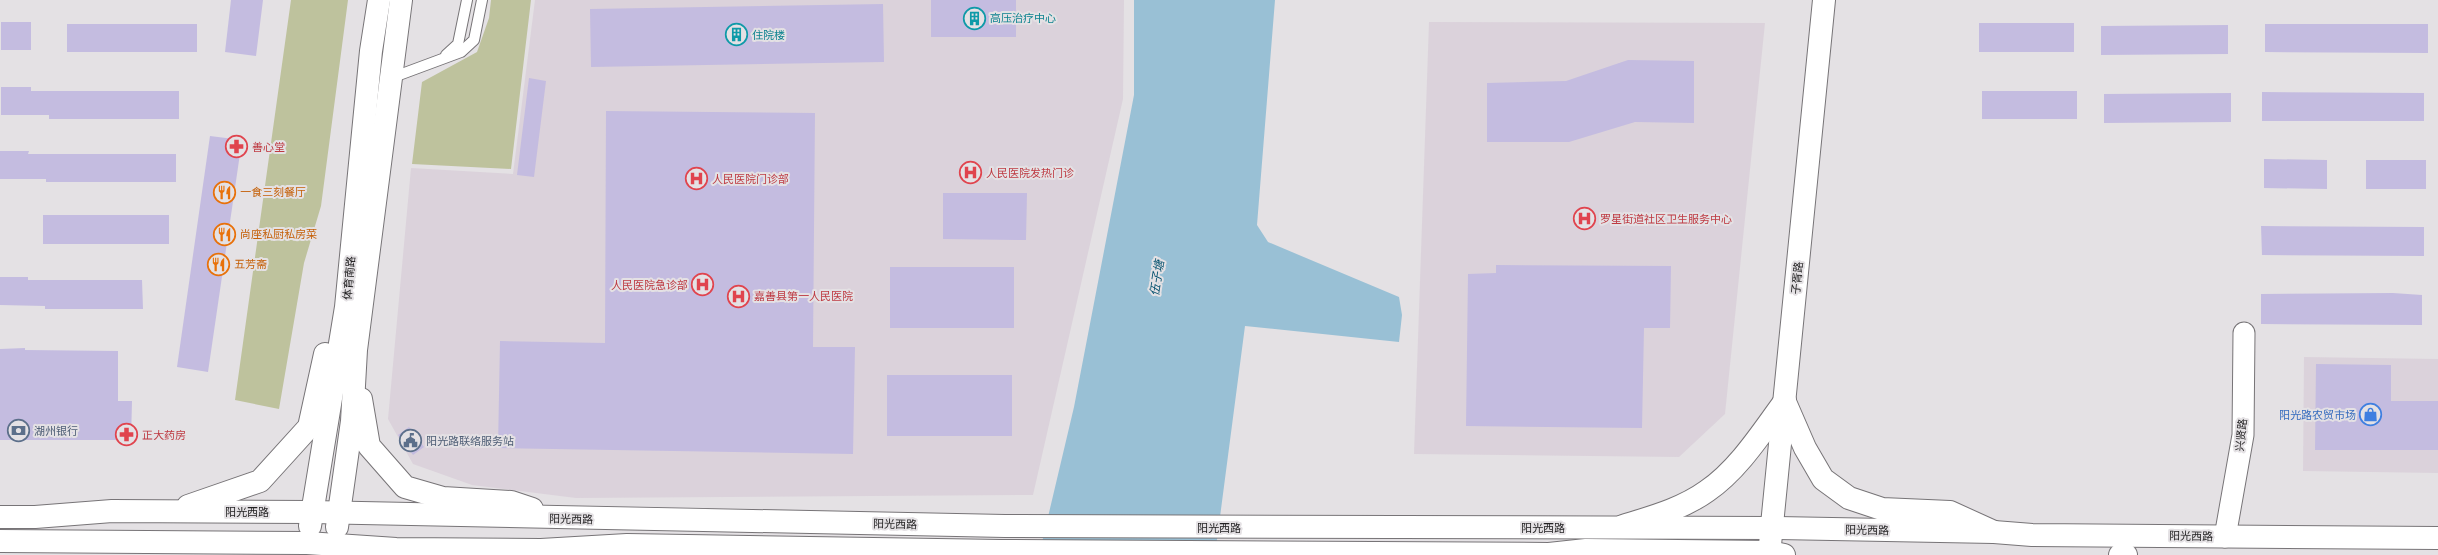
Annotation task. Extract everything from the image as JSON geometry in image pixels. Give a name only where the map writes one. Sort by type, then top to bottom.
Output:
[{"type":"main road","name":"体育南路","points":[[334,550],[352,422],[355,364],[380,78],[379,0]]},
{"type":"main road","name":"体育南路","points":[[306,549],[346,307],[380,78],[401,0]]},
{"type":"main road","name":"子胥路","points":[[1774,554],[1772,528],[1824,0]]},
{"type":"main road","points":[[172,512],[260,481],[309,427],[327,345],[346,307]]},
{"type":"main road","points":[[355,364],[369,446],[405,487],[443,498],[511,502],[558,518]]},
{"type":"main road","points":[[1619,528],[1672,510],[1708,491],[1739,461],[1785,401],[1805,448],[1823,479],[1849,498],[1882,508],[1950,512],[1994,532]]},
{"type":"main road","name":"阳光西路","points":[[0,517],[35,517],[112,511],[312,512],[1005,526],[1252,528],[1772,528],[1994,532],[2032,535],[2438,538]]},
{"type":"main road","points":[[0,542],[67,542],[334,550],[541,550],[627,545],[1001,551],[1551,554],[1586,550],[1774,554]]},
{"type":"main road","points":[[67,542],[118,555]]},
{"type":"main road","points":[[468,555],[496,550]]},
{"type":"main road","points":[[2120,555],[2126,555]]},
{"type":"street","name":"兴贤路","points":[[2225,537],[2243,435],[2244,333]]},
{"type":"lane","points":[[438,61],[458,44],[467,0]]},
{"type":"lane","points":[[380,78],[438,61],[461,52],[474,40],[482,0]]},
{"type":"shaded area","name":"嘉善县第一人民医院","points":[[535,0],[1124,0],[1123,99],[1033,495],[576,498],[472,485],[413,464],[388,419],[411,168],[513,174]]},
{"type":"shaded area","name":"罗星街道社区卫生服务中心","points":[[1429,22],[1765,23],[1725,414],[1679,457],[1414,454]]},
{"type":"shaded area","name":"阳光路农贸市场","points":[[2304,357],[2438,359],[2438,473],[2303,471]]},
{"type":"green space","points":[[291,0],[348,0],[321,206],[304,263],[279,409],[235,400]]},
{"type":"green space","points":[[491,0],[531,0],[511,169],[412,164],[422,82],[477,52],[489,18]]},
{"type":"water","name":"伍子塘","points":[[1134,0],[1275,0],[1257,225],[1268,242],[1399,297],[1402,315],[1399,342],[1245,326],[1215,555],[1039,555],[1074,407],[1134,95]]},
{"type":"building","points":[[231,0],[263,0],[256,56],[225,52]]},
{"type":"building","name":"高压治疗中心","points":[[931,0],[1016,0],[1016,37],[931,37]]},
{"type":"building","name":"住院楼","points":[[883,4],[884,62],[591,67],[590,9]]},
{"type":"building","points":[[1,22],[31,22],[31,50],[1,50]]},
{"type":"building","points":[[1979,23],[2074,23],[2074,52],[1979,52]]},
{"type":"building","points":[[67,24],[197,24],[197,52],[67,52]]},
{"type":"building","points":[[2265,24],[2428,24],[2428,53],[2265,52]]},
{"type":"building","points":[[2228,25],[2228,54],[2101,55],[2101,26]]},
{"type":"building","points":[[1628,60],[1694,61],[1694,123],[1635,122],[1569,142],[1487,142],[1487,83],[1566,81]]},
{"type":"building","points":[[529,78],[546,81],[534,177],[517,175]]},
{"type":"building","points":[[1,87],[31,87],[31,91],[179,91],[179,119],[49,119],[49,115],[1,115]]},
{"type":"building","points":[[1982,91],[2077,91],[2077,119],[1982,119]]},
{"type":"building","points":[[2262,92],[2424,93],[2424,121],[2262,121]]},
{"type":"building","points":[[2231,93],[2231,122],[2104,123],[2104,94]]},
{"type":"building","points":[[606,111],[815,113],[813,347],[855,347],[853,454],[498,448],[500,341],[605,343]]},
{"type":"building","points":[[210,136],[242,140],[208,372],[177,367]]},
{"type":"building","points":[[0,151],[29,151],[28,154],[176,154],[176,182],[46,182],[46,179],[0,179]]},
{"type":"building","points":[[2264,159],[2327,160],[2327,189],[2264,188]]},
{"type":"building","points":[[2366,160],[2426,160],[2426,189],[2366,189]]},
{"type":"building","points":[[943,193],[1027,193],[1026,240],[943,239]]},
{"type":"building","points":[[43,215],[169,215],[169,244],[43,244]]},
{"type":"building","points":[[2261,226],[2424,227],[2424,256],[2262,255]]},
{"type":"building","points":[[1496,265],[1671,266],[1670,328],[1644,328],[1642,428],[1466,426],[1468,274],[1496,273]]},
{"type":"building","points":[[890,267],[1014,267],[1014,328],[890,328]]},
{"type":"building","points":[[0,277],[28,277],[28,280],[142,280],[143,309],[45,309],[45,306],[0,305]]},
{"type":"building","points":[[2393,293],[2422,295],[2422,325],[2261,324],[2261,294]]},
{"type":"building","points":[[25,348],[25,350],[118,351],[118,401],[132,401],[131,440],[0,440],[0,349]]},
{"type":"building","points":[[2316,364],[2391,365],[2391,401],[2438,401],[2438,450],[2315,450]]},
{"type":"building","points":[[887,375],[1012,375],[1012,436],[887,436]]},
{"type":"building","name":"阳光路联络服务站","points":[[409,427],[424,447],[413,455],[398,435]]},
{"type":"place","name":"高压治疗中心","points":[[974,18]]},
{"type":"place","name":"住院楼","points":[[737,35]]},
{"type":"place","name":"善心堂","points":[[237,147]]},
{"type":"place","name":"人民医院发热门诊","points":[[970,173]]},
{"type":"place","name":"人民医院门诊部","points":[[697,179]]},
{"type":"place","name":"一食三刻餐厅","points":[[225,192]]},
{"type":"place","name":"罗星街道社区卫生服务中心","points":[[1584,219]]},
{"type":"place","name":"尚座私厨私房菜","points":[[224,234]]},
{"type":"place","name":"五芳斋","points":[[218,264]]},
{"type":"place","name":"人民医院急诊部","points":[[703,285]]},
{"type":"place","name":"嘉善县第一人民医院","points":[[739,296]]},
{"type":"place","name":"阳光路农贸市场","points":[[2371,415]]},
{"type":"place","name":"湖州银行","points":[[19,431]]},
{"type":"place","name":"正大药房","points":[[126,435]]},
{"type":"place","name":"阳光路联络服务站","points":[[411,441]]}]
